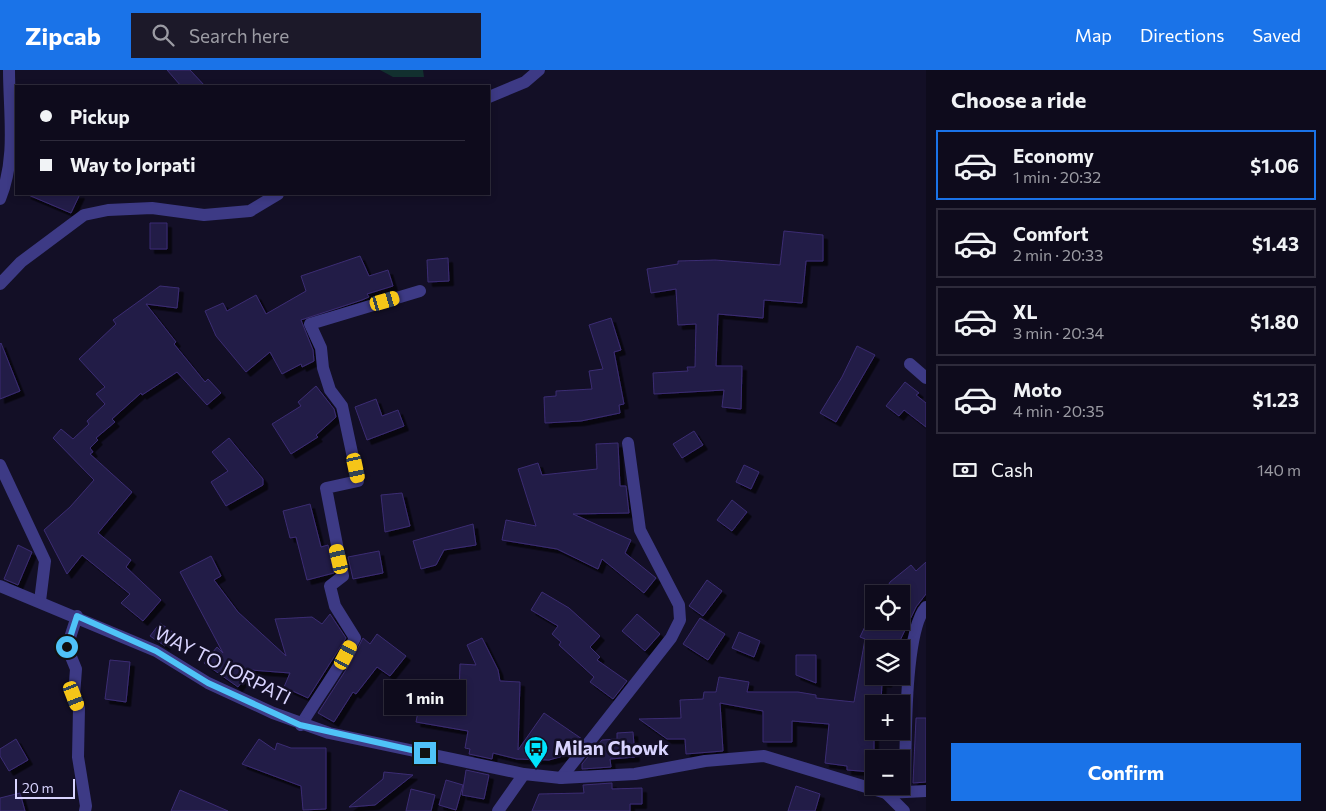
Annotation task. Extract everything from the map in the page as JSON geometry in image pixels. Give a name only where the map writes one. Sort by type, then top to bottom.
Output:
[{"type":"street","points":[[0,199],[6,185],[12,122],[9,70]]},
{"type":"street","points":[[490,97],[524,82],[539,70]]},
{"type":"street","points":[[0,284],[21,262],[84,215],[108,210],[152,208],[204,215],[250,211],[276,195]]},
{"type":"street","points":[[300,725],[324,685],[338,672],[355,638],[335,606],[330,586],[343,576],[326,488],[358,481],[342,406],[330,390],[323,368],[321,348],[310,324],[420,291]]},
{"type":"street","points":[[910,364],[926,378]]},
{"type":"street","points":[[561,778],[671,638],[680,620],[679,605],[640,530],[628,443]]},
{"type":"street","points":[[0,465],[45,561],[40,601]]},
{"type":"street","name":"WAY TO JORPATI","points":[[0,586],[77,616],[156,651],[208,683],[300,725],[524,774],[561,778],[635,774],[705,761],[764,756],[865,787]]},
{"type":"street","points":[[907,750],[910,664],[914,629],[918,617],[926,607]]},
{"type":"street","points":[[77,616],[67,647],[76,669],[74,696],[79,708],[78,757],[86,806],[85,811]]},
{"type":"street","points":[[498,811],[524,774]]},
{"type":"street","points":[[910,792],[926,791]]},
{"type":"street","points":[[888,795],[904,811]]},
{"type":"green space","points":[[380,70],[423,70],[424,77],[393,77]]},
{"type":"building","points":[[167,70],[190,70],[204,85],[180,85]]},
{"type":"building","points":[[28,195],[80,195],[71,213]]},
{"type":"building","points":[[150,223],[167,223],[167,249],[150,249]]},
{"type":"building","points":[[784,231],[823,235],[823,261],[806,261],[802,303],[764,300],[763,318],[718,314],[716,366],[742,366],[741,409],[722,407],[724,390],[654,394],[653,373],[688,371],[687,367],[695,367],[696,324],[678,325],[676,289],[651,293],[647,269],[678,264],[678,261],[715,260],[780,265]]},
{"type":"building","points":[[360,256],[369,276],[388,270],[393,286],[367,294],[369,297],[362,300],[301,320],[313,350],[314,361],[302,367],[301,364],[282,374],[270,352],[246,372],[216,336],[205,311],[223,303],[227,311],[256,295],[266,314],[306,291],[301,276]]},
{"type":"building","points":[[448,258],[449,281],[428,282],[427,260]]},
{"type":"building","points":[[160,286],[179,288],[177,308],[146,304],[176,342],[174,344],[205,382],[208,379],[221,393],[207,405],[177,372],[142,395],[141,393],[112,419],[115,422],[96,438],[98,440],[90,448],[93,452],[90,454],[132,492],[98,533],[131,560],[126,567],[161,600],[143,621],[121,603],[130,594],[82,555],[67,574],[44,530],[70,507],[94,480],[53,438],[61,429],[73,439],[89,424],[87,421],[105,404],[96,394],[105,387],[79,359],[116,324],[113,320]]},
{"type":"building","points":[[611,318],[621,350],[614,352],[624,404],[619,405],[620,413],[581,421],[545,423],[544,397],[556,396],[556,391],[592,389],[589,371],[603,369],[589,325]]},
{"type":"building","points":[[0,344],[20,391],[0,399]]},
{"type":"building","points":[[857,346],[875,355],[836,422],[820,413],[842,377]]},
{"type":"building","points":[[905,382],[919,393],[916,395],[926,403],[926,427],[904,410],[899,416],[886,406]]},
{"type":"building","points":[[316,386],[334,409],[336,417],[316,435],[318,437],[291,454],[272,424],[301,406],[298,402]]},
{"type":"building","points":[[376,399],[382,416],[398,410],[404,426],[367,440],[355,407]]},
{"type":"building","points":[[694,431],[703,445],[682,458],[673,444]]},
{"type":"building","points":[[229,438],[263,479],[263,485],[226,506],[211,482],[228,471],[212,452]]},
{"type":"building","points":[[618,443],[620,486],[626,486],[629,513],[573,514],[631,540],[625,553],[656,578],[644,593],[602,559],[598,569],[557,549],[502,540],[506,520],[536,526],[518,469],[538,463],[542,475],[597,469],[596,444]]},
{"type":"building","points":[[744,465],[759,472],[751,489],[736,482]]},
{"type":"building","points":[[402,493],[410,526],[385,532],[381,495]]},
{"type":"building","points":[[732,500],[747,512],[732,531],[717,520]]},
{"type":"building","points":[[310,504],[321,547],[328,545],[334,573],[307,580],[296,537],[290,538],[283,511]]},
{"type":"building","points":[[473,524],[476,545],[444,550],[436,565],[421,569],[413,541]]},
{"type":"building","points":[[18,545],[32,552],[18,585],[4,579]]},
{"type":"building","points":[[379,551],[383,573],[353,579],[348,557]]},
{"type":"building","points":[[211,556],[221,576],[214,580],[238,612],[286,656],[275,619],[312,617],[322,624],[330,614],[346,638],[308,698],[284,687],[290,673],[251,670],[238,687],[204,663],[217,647],[223,653],[180,572]]},
{"type":"building","points":[[926,562],[926,594],[916,607],[910,620],[910,585],[888,585],[911,565],[916,571]]},
{"type":"building","points":[[707,580],[722,591],[703,616],[689,606]]},
{"type":"building","points":[[542,592],[569,608],[600,636],[590,647],[600,657],[597,660],[627,681],[613,699],[590,682],[594,677],[559,645],[561,642],[552,634],[558,626],[531,610]]},
{"type":"building","points":[[637,614],[660,634],[645,651],[622,631]]},
{"type":"building","points":[[700,618],[725,634],[708,660],[683,644]]},
{"type":"building","points":[[160,623],[174,633],[165,646],[150,636]]},
{"type":"building","points":[[865,626],[865,630],[905,630],[900,640],[865,640],[865,685],[882,685],[881,695],[865,695],[865,740],[874,740],[874,750],[865,750],[865,771],[847,770],[847,766],[825,763],[829,724],[792,721],[792,742],[763,742],[763,711],[720,703],[723,751],[686,754],[685,739],[667,739],[639,719],[681,718],[680,700],[703,699],[704,692],[716,692],[719,677],[749,682],[747,692],[798,692],[816,695],[816,698],[854,702],[865,639],[860,637]]},
{"type":"building","points":[[739,632],[760,641],[754,657],[732,648]]},
{"type":"building","points":[[377,634],[406,656],[390,676],[377,667],[356,694],[353,692],[334,722],[318,713],[349,665],[363,638],[370,644]]},
{"type":"building","points":[[482,638],[498,670],[500,681],[520,682],[518,750],[544,713],[582,739],[570,754],[549,760],[517,759],[493,753],[492,759],[469,754],[470,749],[465,748],[468,731],[416,722],[422,691],[459,697],[460,664],[476,665],[467,645]]},
{"type":"building","points":[[796,655],[816,655],[816,683],[796,675]]},
{"type":"building","points":[[110,660],[130,662],[126,702],[105,699]]},
{"type":"building","points":[[916,718],[926,718],[926,782],[913,783]]},
{"type":"building","points":[[633,732],[635,757],[610,759],[611,767],[582,769],[582,764],[602,740],[617,739],[617,733]]},
{"type":"building","points":[[16,739],[28,760],[9,771],[0,756],[0,749]]},
{"type":"building","points":[[259,739],[275,750],[277,743],[291,748],[326,748],[326,809],[303,810],[301,786],[242,764]]},
{"type":"building","points":[[466,770],[489,775],[484,799],[462,795]]},
{"type":"building","points":[[384,772],[413,775],[375,805],[349,807],[383,779]]},
{"type":"building","points":[[446,780],[463,785],[456,810],[439,805]]},
{"type":"building","points":[[612,783],[612,789],[642,788],[642,804],[630,804],[630,811],[532,811],[539,794],[584,793],[583,785]]},
{"type":"building","points":[[796,786],[820,794],[815,811],[788,811]]},
{"type":"building","points":[[411,789],[435,795],[431,811],[406,811]]},
{"type":"building","points":[[180,790],[228,811],[171,811]]},
{"type":"building","points":[[20,793],[25,811],[0,811],[0,798]]},
{"type":"place","name":"Milan Chowk","points":[[536,769]]},
{"type":"route","points":[[67,647],[77,616],[156,651],[208,683],[300,725],[425,753]]}]
